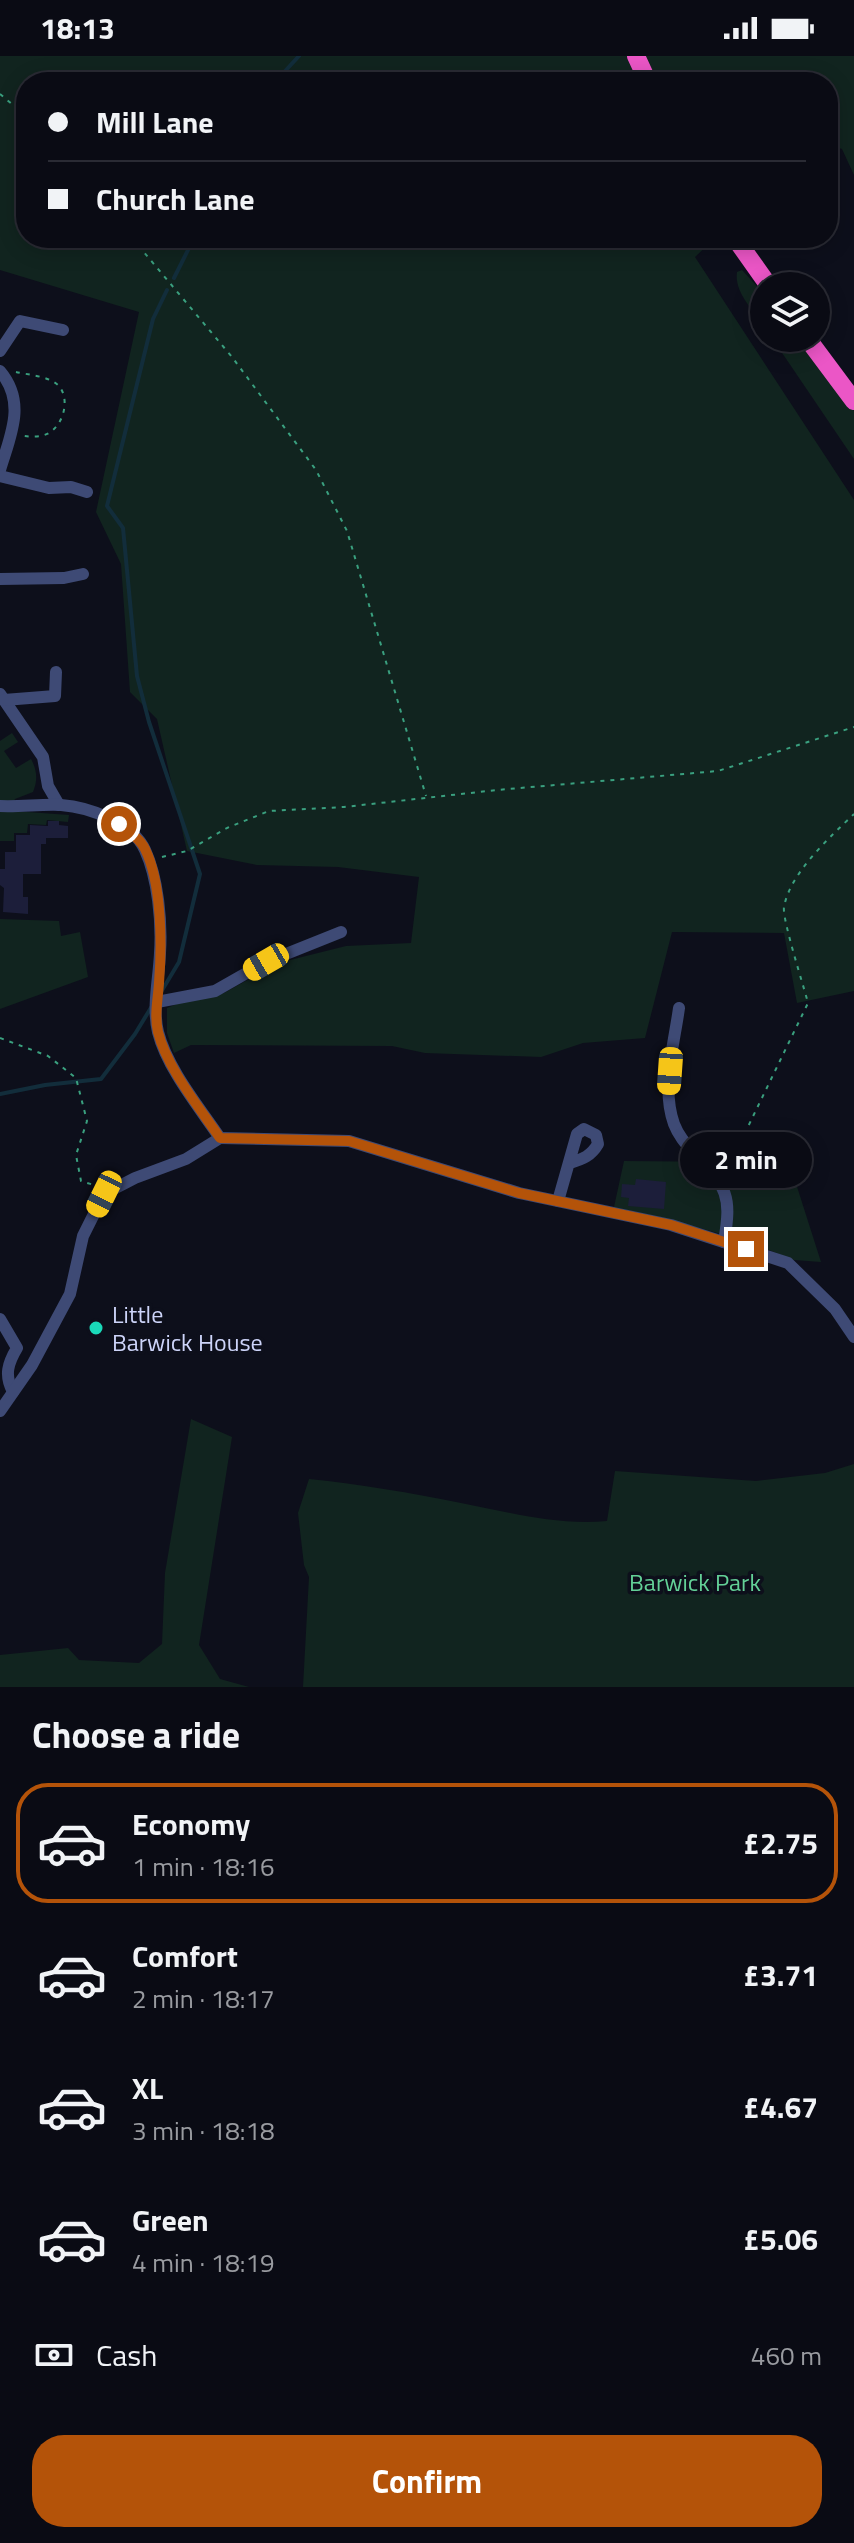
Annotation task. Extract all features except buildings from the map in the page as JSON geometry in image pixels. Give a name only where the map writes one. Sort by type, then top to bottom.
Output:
[{"type":"highway","points":[[742,248],[759,272]]},
{"type":"highway","points":[[818,352],[853,396]]},
{"type":"street","points":[[0,351],[20,321],[63,330]]},
{"type":"street","points":[[0,470],[12,435],[16,409],[13,394],[2,373]]},
{"type":"street","points":[[0,476],[49,488],[71,487],[87,492]]},
{"type":"street","points":[[0,579],[64,578],[83,574]]},
{"type":"street","points":[[2,697],[55,696],[56,672]]},
{"type":"street","points":[[2,697],[43,757],[48,786],[59,805]]},
{"type":"street","points":[[0,806],[59,805],[91,812],[119,824],[133,834],[145,849],[158,902],[161,934],[158,1033],[170,1062],[220,1138]]},
{"type":"street","points":[[157,1002],[215,991],[266,962],[341,932]]},
{"type":"street","points":[[679,1008],[670,1071],[669,1109],[682,1140],[719,1180],[727,1196],[724,1242]]},
{"type":"street","points":[[0,1411],[46,1341],[70,1294],[83,1236],[104,1194],[135,1178],[186,1159],[220,1138],[349,1141],[519,1193],[671,1225],[788,1263],[835,1309],[854,1337]]},
{"type":"street","points":[[558,1201],[570,1163]]},
{"type":"street","points":[[0,1319],[17,1348],[9,1360],[7,1376],[13,1392]]},
{"type":"path","points":[[0,94],[16,108]]},
{"type":"path","points":[[140,248],[232,357],[316,470],[347,531],[426,798]]},
{"type":"path","points":[[2,373],[13,371],[50,380],[65,397],[58,425],[48,434],[33,437],[12,435]]},
{"type":"path","points":[[148,861],[187,851],[227,828],[269,811],[344,807],[718,771],[854,727]]},
{"type":"path","points":[[728,1182],[727,1168],[808,1003],[784,909],[796,880],[822,845],[854,814]]},
{"type":"path","points":[[0,1038],[48,1056],[76,1078],[87,1121],[76,1155],[78,1173],[81,1181],[110,1191]]},
{"type":"green space","points":[[0,56],[854,56],[854,175],[842,149],[838,148],[838,72],[16,72],[16,248],[704,248],[695,257],[750,341],[750,352],[757,352],[854,500],[854,991],[797,1003],[784,933],[672,932],[645,1038],[583,1043],[541,1057],[425,1053],[392,1046],[191,1045],[174,1053],[167,1033],[167,1008],[184,1001],[224,993],[278,963],[346,946],[411,943],[419,877],[338,867],[257,865],[187,851],[157,719],[130,692],[121,564],[96,512],[139,312],[0,270]]},
{"type":"green space","points":[[742,270],[750,279],[750,307],[738,287],[737,272]]},
{"type":"green space","points":[[781,352],[810,352],[854,411],[854,459]]},
{"type":"green space","points":[[12,733],[18,742],[4,751],[16,768],[31,759],[36,771],[36,783],[33,792],[15,799],[13,803],[0,802],[0,741]]},
{"type":"green space","points":[[0,810],[69,815],[68,822],[47,820],[46,825],[28,824],[27,833],[14,833],[14,841],[0,841]]},
{"type":"green space","points":[[0,919],[59,921],[61,936],[80,932],[88,977],[0,1009]]},
{"type":"green space","points":[[790,1152],[792,1171],[821,1262],[794,1260],[746,1241],[614,1207],[624,1161],[734,1162]]},
{"type":"green space","points":[[191,1419],[232,1437],[199,1645],[220,1679],[249,1687],[0,1687],[0,1655],[68,1648],[79,1660],[139,1663],[162,1644],[165,1573]]},
{"type":"green space","name":"Barwick Park","points":[[854,1464],[854,1687],[303,1687],[309,1577],[304,1565],[298,1513],[309,1479],[404,1492],[533,1517],[589,1522],[607,1521],[615,1471],[756,1481],[825,1473]]},
{"type":"waterway","points":[[284,72],[299,56]]},
{"type":"waterway","points":[[174,278],[189,248]]},
{"type":"waterway","points":[[161,992],[179,962],[200,874],[149,722],[137,676],[123,528],[107,506],[153,319],[167,290]]},
{"type":"waterway","points":[[0,1094],[101,1079],[152,1006]]},
{"type":"place","name":"Little Barwick House","points":[[96,1328]]},
{"type":"route","points":[[119,824],[133,834],[145,849],[158,902],[161,934],[156,1010],[158,1033],[170,1062],[220,1138],[349,1141],[519,1193],[671,1225],[746,1249]]}]
